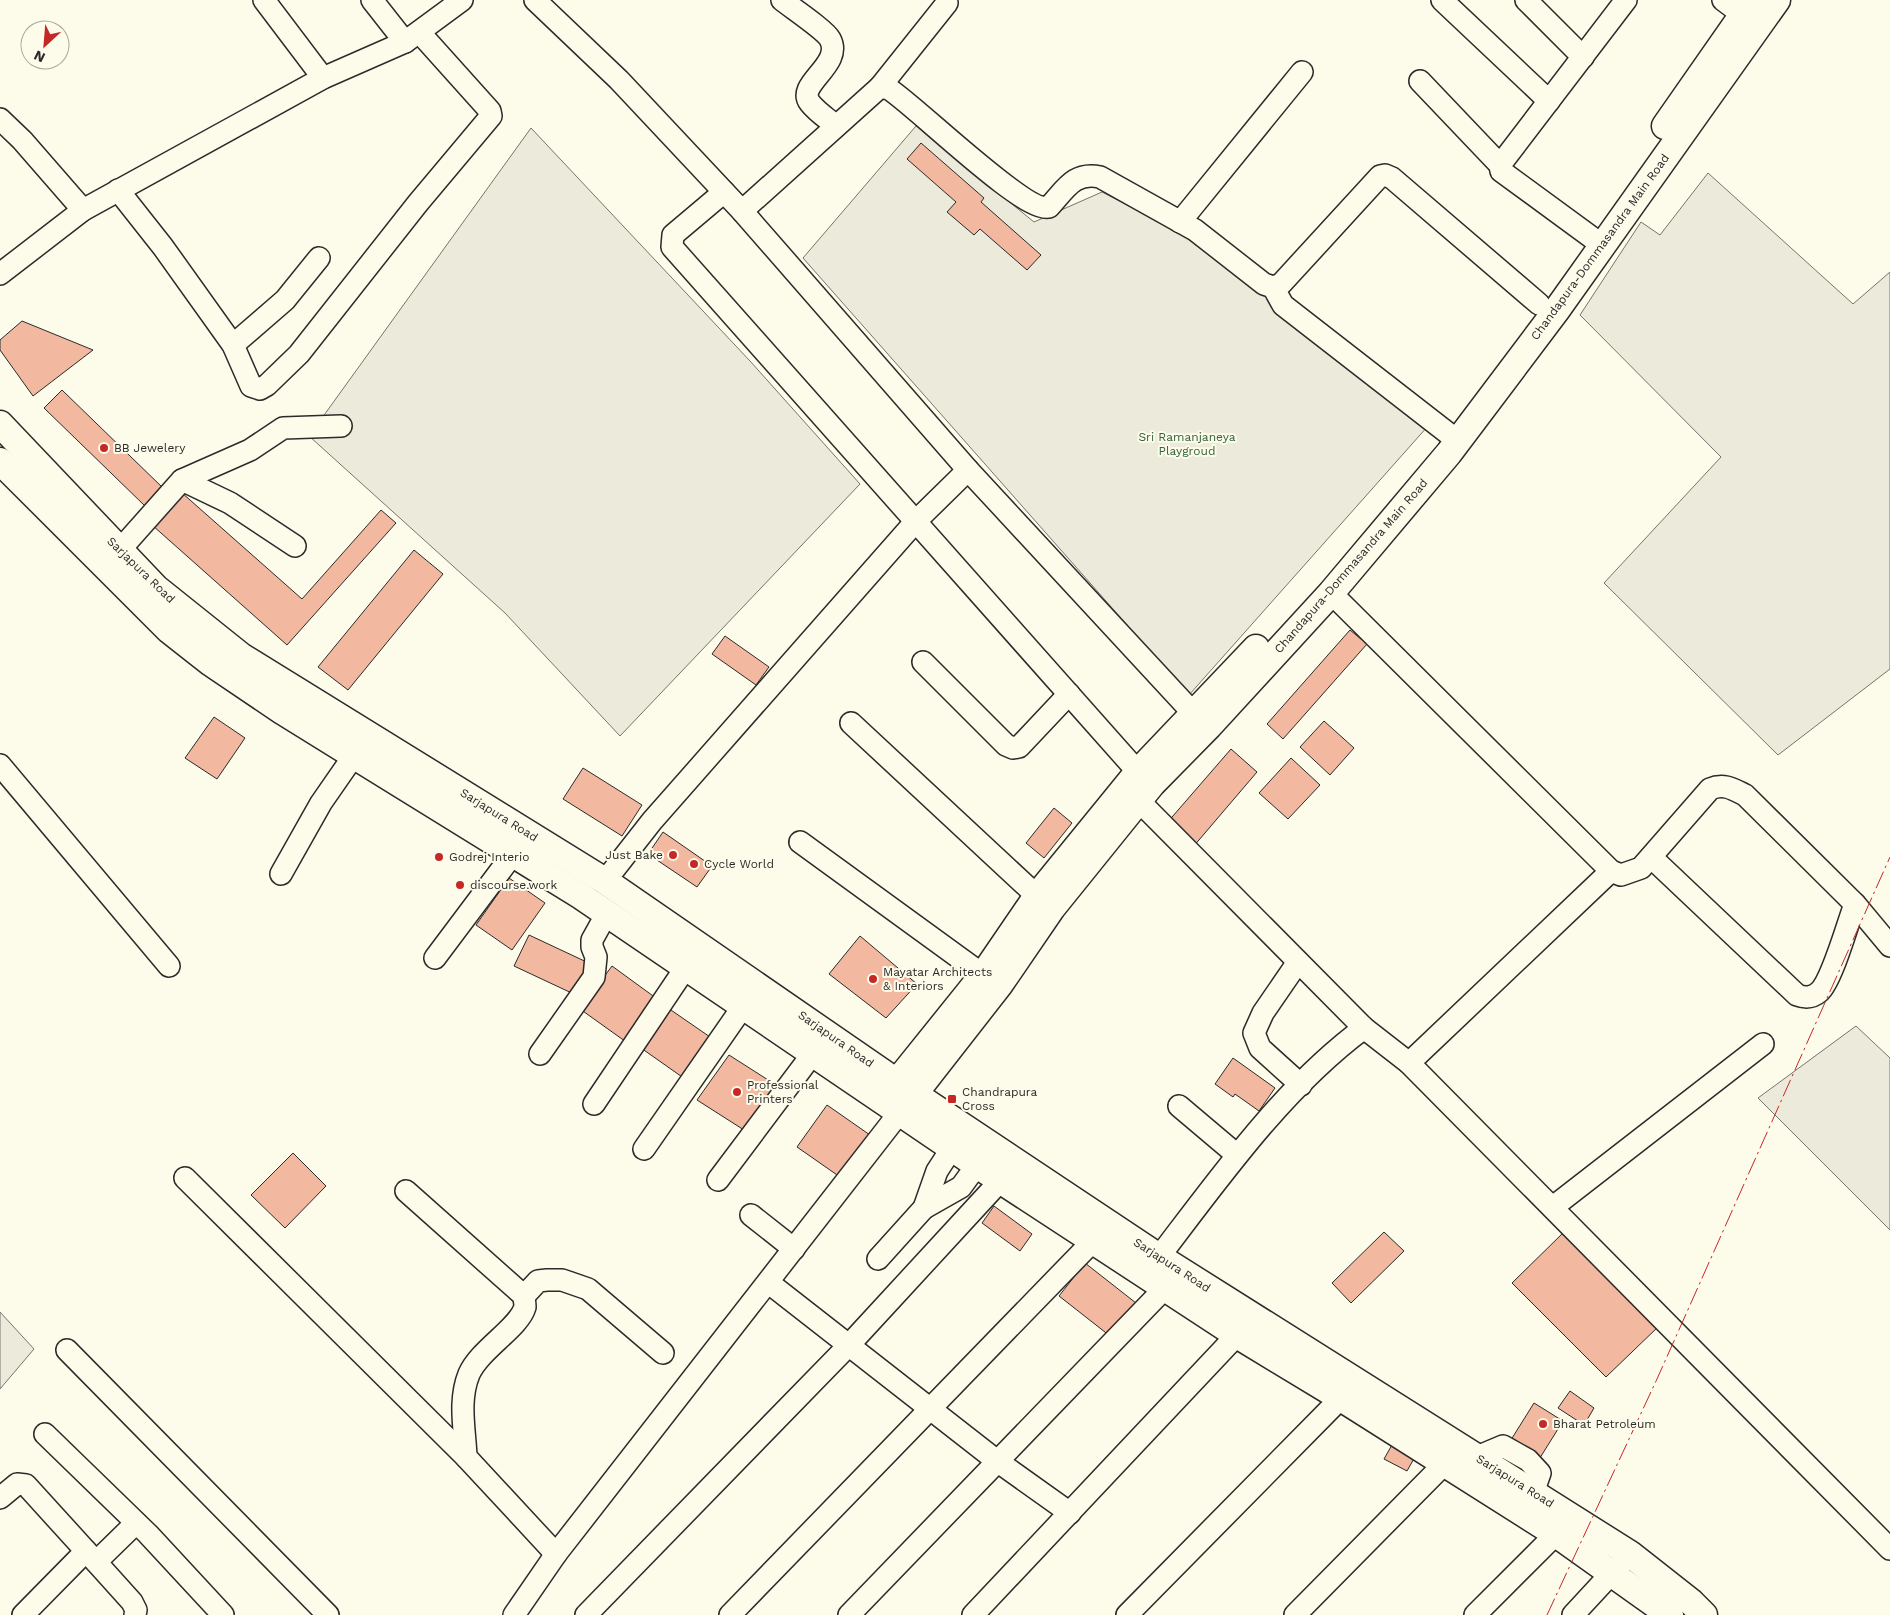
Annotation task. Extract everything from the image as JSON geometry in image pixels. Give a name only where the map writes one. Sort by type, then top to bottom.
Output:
[{"type":"main road","name":"Chandapura-Dommasandra Main Road","points":[[899,1097],[1037,896],[1138,772],[1295,607],[1452,437],[1539,304],[1595,240],[1776,0]]},
{"type":"main road","name":"Chandapura-Dommasandra Main Road","points":[[899,1097],[1000,984],[1052,908],[1138,800],[1331,593],[1452,437],[1556,311],[1595,240],[1740,5]]},
{"type":"main road","name":"Sarjapura Road","points":[[0,424],[64,480],[112,559],[168,630],[211,663],[607,913],[814,1052],[899,1097],[1159,1257],[1461,1456],[1556,1534],[1670,1615]]},
{"type":"main road","name":"Sarjapura Road","points":[[0,461],[112,559],[156,588],[241,656],[605,881],[899,1097],[952,1148],[977,1165],[1237,1335],[1341,1398],[1533,1492],[1630,1554],[1691,1602],[1704,1615]]},
{"type":"street","points":[[264,0],[324,78]]},
{"type":"street","points":[[118,190],[163,247],[233,345],[251,386],[260,389],[267,385],[299,354],[418,203],[489,120],[490,111],[372,0]]},
{"type":"street","points":[[0,274],[83,210],[324,78],[412,38],[462,0]]},
{"type":"street","points":[[535,0],[619,80],[742,211],[968,470],[1194,714]]},
{"type":"street","points":[[782,0],[829,38],[834,52],[831,59],[811,84],[807,95],[809,102],[836,126]]},
{"type":"street","points":[[1442,0],[1549,101]]},
{"type":"street","points":[[1526,0],[1583,56]]},
{"type":"street","points":[[742,211],[880,87],[947,3]]},
{"type":"street","points":[[1500,165],[1583,56],[1615,5]]},
{"type":"street","points":[[1180,222],[1302,72]]},
{"type":"street","points":[[1420,81],[1500,165],[1501,171],[1595,240]]},
{"type":"street","points":[[880,87],[896,93],[1004,184],[1040,207],[1049,207],[1076,178],[1089,175],[1100,177],[1195,230],[1264,284],[1273,287],[1282,284],[1380,176],[1385,175],[1392,178],[1539,304]]},
{"type":"street","points":[[0,119],[22,140],[83,210]]},
{"type":"street","points":[[724,192],[674,235],[672,246],[1138,772]]},
{"type":"street","points":[[233,345],[285,300],[320,258]]},
{"type":"street","points":[[1273,287],[1283,305],[1452,437]]},
{"type":"street","points":[[112,559],[182,480],[250,450],[283,428],[341,426]]},
{"type":"street","points":[[605,881],[652,821],[916,520],[968,470]]},
{"type":"street","points":[[182,480],[230,503],[295,546]]},
{"type":"street","points":[[1331,593],[1611,871],[1621,874],[1631,873],[1641,868],[1710,790],[1719,785],[1745,795],[1855,904],[1890,946]]},
{"type":"street","points":[[923,662],[1006,745],[1013,748],[1019,747],[1069,694]]},
{"type":"street","points":[[851,723],[1037,896]]},
{"type":"street","points":[[281,874],[321,803],[355,754]]},
{"type":"street","points":[[0,765],[169,966]]},
{"type":"street","points":[[1138,800],[1364,1028],[1409,1063],[1890,1549]]},
{"type":"street","points":[[800,842],[983,975]]},
{"type":"street","points":[[435,958],[513,854]]},
{"type":"street","points":[[1651,857],[1797,995],[1804,997],[1812,996],[1821,991],[1832,968],[1855,904]]},
{"type":"street","points":[[1409,1063],[1611,871]]},
{"type":"street","points":[[540,1054],[594,977],[596,957],[592,947],[592,940],[607,913]]},
{"type":"street","points":[[1298,962],[1263,1013],[1254,1033],[1260,1048],[1301,1085]]},
{"type":"street","points":[[594,1104],[686,967]]},
{"type":"street","points":[[644,1148],[744,1005]]},
{"type":"street","points":[[1159,1257],[1237,1155],[1331,1052],[1364,1028]]},
{"type":"street","points":[[1553,1207],[1764,1044]]},
{"type":"street","points":[[718,1180],[814,1052]]},
{"type":"street","points":[[516,1614],[556,1554],[899,1097]]},
{"type":"street","points":[[1179,1106],[1237,1155]]},
{"type":"street","points":[[924,1208],[937,1171],[952,1148]]},
{"type":"street","points":[[878,1259],[924,1208],[961,1187],[977,1165]]},
{"type":"street","points":[[185,1178],[466,1457],[556,1554]]},
{"type":"street","points":[[586,1615],[848,1345],[1001,1180]]},
{"type":"street","points":[[406,1191],[524,1296],[525,1306],[520,1317],[480,1356],[463,1392],[466,1457]]},
{"type":"street","points":[[751,1215],[789,1245]]},
{"type":"street","points":[[730,1615],[1094,1240]]},
{"type":"street","points":[[766,1275],[848,1345],[998,1461],[1070,1513]]},
{"type":"street","points":[[524,1296],[538,1281],[547,1280],[562,1280],[588,1289],[663,1353]]},
{"type":"street","points":[[849,1615],[1165,1288]]},
{"type":"street","points":[[973,1615],[1237,1335]]},
{"type":"street","points":[[67,1350],[328,1615]]},
{"type":"street","points":[[1127,1615],[1341,1398]]},
{"type":"street","points":[[45,1434],[136,1523],[223,1615]]},
{"type":"street","points":[[1295,1615],[1461,1456]]},
{"type":"street","points":[[0,1498],[17,1484],[26,1485],[132,1602],[136,1610],[135,1615]]},
{"type":"street","points":[[23,1615],[91,1557],[136,1523]]},
{"type":"street","points":[[1475,1615],[1556,1534]]},
{"type":"street","points":[[1573,1615],[1630,1554]]},
{"type":"green space","name":"Sri Ramanjaneya Playgroud","points":[[916,126],[1034,222],[1102,192],[1205,245],[1428,426],[1189,695],[803,258]]},
{"type":"green space","points":[[531,128],[750,361],[860,484],[620,736],[505,613],[309,436]]},
{"type":"green space","points":[[1708,173],[1853,304],[1890,272],[1890,669],[1778,755],[1604,583],[1721,457],[1580,315],[1641,222],[1660,235]]},
{"type":"green space","points":[[1856,1026],[1890,1058],[1890,1230],[1758,1098]]},
{"type":"green space","points":[[0,1312],[34,1349],[0,1389]]},
{"type":"building","points":[[921,143],[984,198],[981,202],[1041,255],[1027,270],[980,229],[974,235],[947,212],[956,202],[907,159]]},
{"type":"building","points":[[22,321],[93,350],[33,396],[0,350],[0,340]]},
{"type":"building","name":"BB Jewelery","points":[[62,390],[163,488],[145,506],[44,408]]},
{"type":"building","points":[[181,492],[302,599],[381,510],[396,523],[287,645],[152,525]]},
{"type":"building","points":[[414,550],[443,574],[348,690],[318,667]]},
{"type":"building","points":[[1350,630],[1367,644],[1283,739],[1267,724]]},
{"type":"building","points":[[725,636],[769,667],[756,685],[712,654]]},
{"type":"building","points":[[214,717],[245,738],[217,779],[185,758]]},
{"type":"building","points":[[1324,721],[1354,748],[1330,775],[1300,747]]},
{"type":"building","points":[[1231,749],[1257,772],[1193,847],[1166,824]]},
{"type":"building","points":[[1291,758],[1320,785],[1288,819],[1259,793]]},
{"type":"building","points":[[583,768],[642,805],[622,836],[563,799]]},
{"type":"building","points":[[1054,808],[1072,823],[1044,858],[1026,843]]},
{"type":"building","points":[[663,832],[712,866],[697,887],[648,854]]},
{"type":"building","points":[[509,878],[545,903],[512,950],[476,925]]},
{"type":"building","points":[[529,935],[593,965],[578,996],[514,966]]},
{"type":"building","name":"Mayatar Architects & Interiors","points":[[860,936],[917,984],[886,1018],[829,974]]},
{"type":"building","points":[[612,966],[660,1001],[629,1044],[580,1009]]},
{"type":"building","points":[[668,1008],[713,1039],[685,1079],[641,1048]]},
{"type":"building","name":"Professional Printers","points":[[729,1055],[776,1085],[744,1130],[697,1100]]},
{"type":"building","points":[[1233,1058],[1275,1088],[1259,1111],[1235,1094],[1233,1097],[1215,1084]]},
{"type":"building","points":[[827,1105],[870,1135],[840,1177],[797,1147]]},
{"type":"building","points":[[293,1153],[326,1186],[285,1228],[251,1195]]},
{"type":"building","points":[[994,1206],[1032,1234],[1020,1251],[982,1223]]},
{"type":"building","points":[[1565,1231],[1659,1326],[1606,1377],[1512,1283]]},
{"type":"building","points":[[1384,1232],[1404,1251],[1351,1303],[1332,1283]]},
{"type":"building","points":[[1085,1263],[1136,1303],[1110,1336],[1059,1296]]},
{"type":"building","points":[[1570,1391],[1594,1408],[1584,1425],[1558,1408]]},
{"type":"building","points":[[1534,1403],[1563,1421],[1538,1461],[1509,1443]]},
{"type":"building","points":[[1393,1443],[1416,1455],[1407,1471],[1384,1459]]},
{"type":"power","points":[[1547,1615],[1657,1379],[1890,857]]},
{"type":"place","name":"BB Jewelery","points":[[104,448]]},
{"type":"place","name":"Just Bake","points":[[673,855]]},
{"type":"place","name":"Godrej Interio","points":[[439,857]]},
{"type":"place","name":"Cycle World","points":[[694,864]]},
{"type":"place","name":"discourse.work","points":[[460,885]]},
{"type":"place","name":"Mayatar Architects & Interiors","points":[[873,979]]},
{"type":"place","name":"Professional Printers","points":[[737,1092]]},
{"type":"place","name":"Chandrapura Cross","points":[[952,1099]]},
{"type":"place","name":"Bharat Petroleum","points":[[1543,1424]]}]
